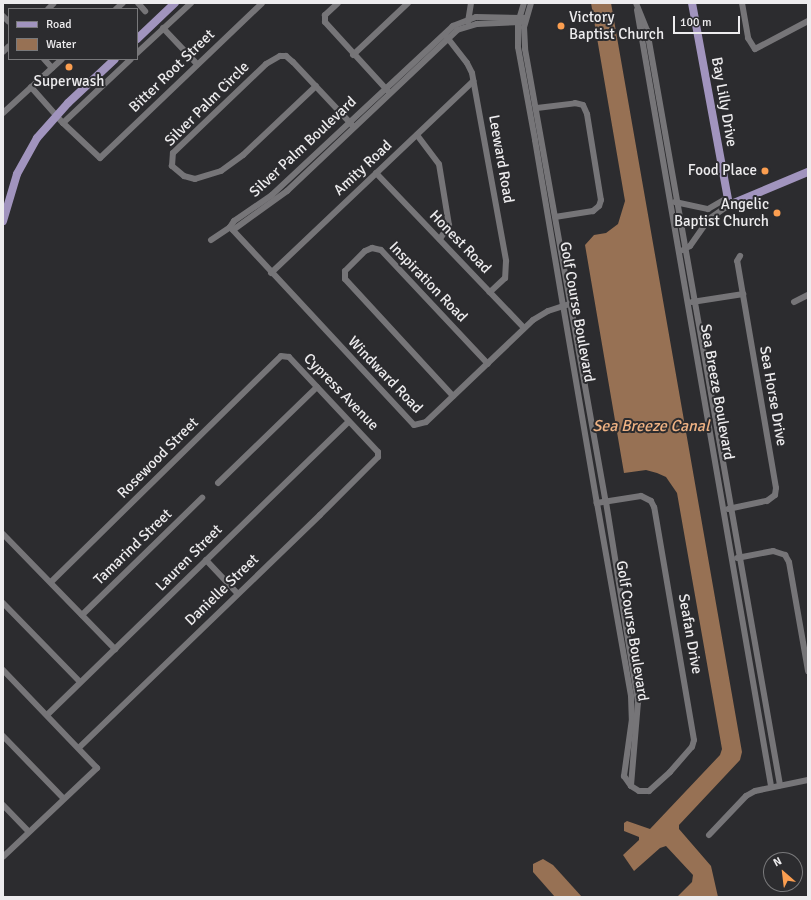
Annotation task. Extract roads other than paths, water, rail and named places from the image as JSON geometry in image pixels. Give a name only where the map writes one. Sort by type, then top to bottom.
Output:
[{"type":"main road","points":[[139,37],[175,3]]},
{"type":"main road","name":"Bay Lilly Drive","points":[[692,3],[728,202]]},
{"type":"main road","points":[[3,221],[21,165],[37,138],[56,115],[114,60]]},
{"type":"main road","points":[[728,202],[808,172]]},
{"type":"street","points":[[138,3],[145,11]]},
{"type":"street","points":[[138,52],[191,3]]},
{"type":"street","name":"Bitter Root Street","points":[[63,123],[100,158],[262,3]]},
{"type":"street","points":[[338,3],[325,15],[325,22],[353,55],[387,91]]},
{"type":"street","points":[[353,55],[408,3]]},
{"type":"street","points":[[468,22],[471,3]]},
{"type":"street","name":"Golf Course Boulevard","points":[[524,3],[518,47],[631,696],[632,719],[624,776],[631,786]]},
{"type":"street","name":"Golf Course Boulevard","points":[[531,3],[522,20],[525,49],[537,108],[570,304],[606,502],[638,702],[631,786]]},
{"type":"street","name":"Sea Breeze Boulevard","points":[[636,3],[731,509],[780,785]]},
{"type":"street","points":[[742,3],[748,38],[755,49],[808,21]]},
{"type":"street","name":"Silver Palm Boulevard","points":[[211,240],[232,229],[287,191],[352,124],[445,36],[468,22],[522,20]]},
{"type":"street","points":[[163,28],[197,64]]},
{"type":"street","name":"Leeward Road","points":[[445,36],[468,63],[473,81],[507,270],[505,278],[490,292]]},
{"type":"street","points":[[139,37],[149,42]]},
{"type":"street","name":"Silver Palm Circle","points":[[316,86],[243,155],[221,171],[195,179],[184,176],[172,166],[170,160],[173,153],[273,59],[286,56],[316,86],[352,124]]},
{"type":"street","points":[[45,60],[52,68]]},
{"type":"street","points":[[3,113],[61,60]]},
{"type":"street","points":[[31,87],[63,123],[130,60]]},
{"type":"street","points":[[105,69],[112,76]]},
{"type":"street","name":"Amity Road","points":[[271,273],[473,81]]},
{"type":"street","points":[[537,108],[575,103],[583,105],[586,114],[601,200],[599,206],[592,211],[556,217]]},
{"type":"street","points":[[417,135],[439,164],[449,225],[440,239]]},
{"type":"street","name":"Honest Road","points":[[376,173],[524,328]]},
{"type":"street","points":[[674,202],[699,209],[711,209],[728,202]]},
{"type":"street","points":[[683,250],[728,202]]},
{"type":"street","points":[[711,209],[714,216]]},
{"type":"street","name":"Windward Road","points":[[232,229],[410,423],[418,425],[426,422],[524,328],[541,314],[570,304]]},
{"type":"street","name":"Inspiration Road","points":[[453,396],[345,279],[345,270],[365,251],[372,248],[381,250],[488,364]]},
{"type":"street","name":"Sea Horse Drive","points":[[724,510],[767,502],[775,495],[776,488],[737,262],[740,256]]},
{"type":"street","points":[[692,302],[743,294]]},
{"type":"street","points":[[794,302],[808,295]]},
{"type":"street","name":"Sea Breeze Boulevard","points":[[692,302],[724,510],[772,786]]},
{"type":"street","name":"Cypress Avenue","points":[[285,355],[376,449]]},
{"type":"street","name":"Rosewood Street","points":[[51,582],[281,356],[285,355]]},
{"type":"street","points":[[218,482],[317,387]]},
{"type":"street","name":"Lauren Street","points":[[47,715],[349,421]]},
{"type":"street","name":"Danielle Street","points":[[79,748],[378,457],[376,449]]},
{"type":"street","name":"Seafan Drive","points":[[597,503],[642,496],[651,501],[654,507],[694,733],[692,747],[656,787],[639,791],[631,786]]},
{"type":"street","name":"Tamarind Street","points":[[82,615],[202,498]]},
{"type":"street","points":[[3,534],[115,649]]},
{"type":"street","points":[[733,559],[773,551],[785,555],[789,562],[808,671]]},
{"type":"street","points":[[206,560],[237,594]]},
{"type":"street","points":[[3,603],[80,682]]},
{"type":"street","points":[[3,670],[97,768],[63,798],[3,857]]},
{"type":"street","points":[[3,736],[63,798]]},
{"type":"street","points":[[709,835],[746,796],[772,786],[808,780]]},
{"type":"street","points":[[3,805],[29,832]]},
{"type":"water","name":"Sea Breeze Canal","points":[[591,3],[611,3],[742,752],[740,760],[679,825],[679,829],[711,866],[718,897],[677,897],[692,882],[693,875],[666,846],[660,848],[634,871],[623,855],[639,840],[639,837],[624,831],[624,823],[627,821],[650,829],[720,755],[722,749],[677,493],[666,477],[657,473],[646,470],[624,473],[585,245],[594,235],[606,233],[618,224],[625,201]]},
{"type":"water","points":[[543,859],[553,865],[582,897],[555,897],[533,872],[533,864]]},
{"type":"place","name":"Victory Baptist Church","points":[[561,26]]},
{"type":"place","name":"Superwash","points":[[69,67]]},
{"type":"place","name":"Food Place","points":[[765,171]]},
{"type":"place","name":"Angelic Baptist Church","points":[[777,213]]}]
